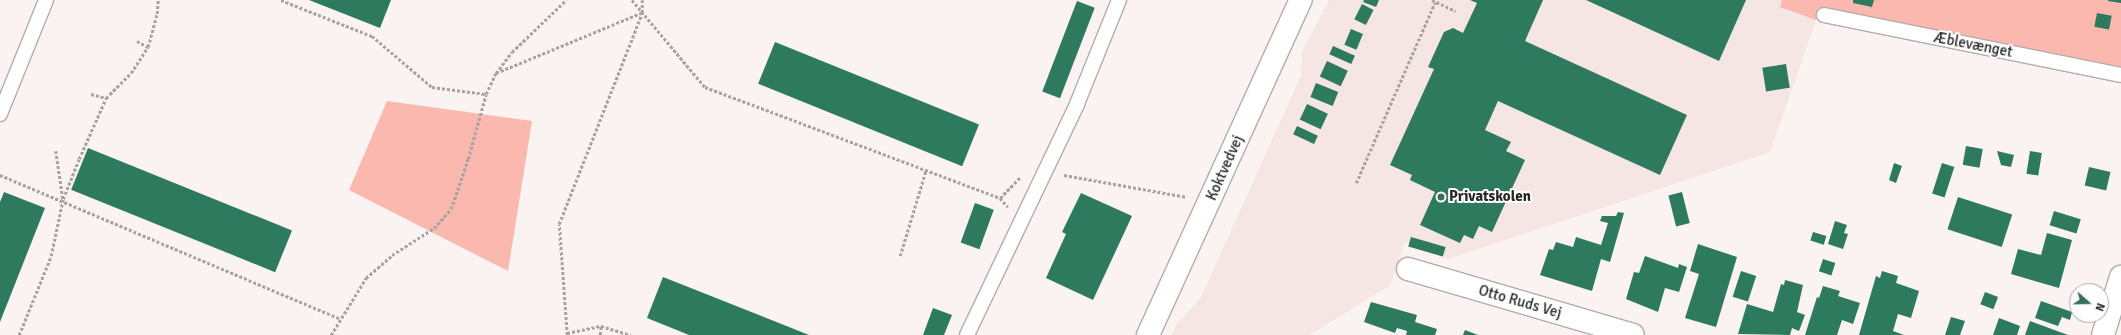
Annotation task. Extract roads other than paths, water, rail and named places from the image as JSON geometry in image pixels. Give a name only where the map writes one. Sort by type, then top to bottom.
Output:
[{"type":"street","name":"Koktvedvej","points":[[1148,335],[1301,0]]},
{"type":"street","name":"Otto Ruds Vej","points":[[1408,269],[1633,335]]},
{"type":"street","points":[[2103,335],[2121,277]]},
{"type":"lane","points":[[0,114],[46,0]]},
{"type":"lane","points":[[967,335],[1077,104],[1119,0]]},
{"type":"lane","name":"Æblevænget","points":[[1824,15],[2121,75]]},
{"type":"place","name":"Privatskolen","points":[[1441,197]]}]
